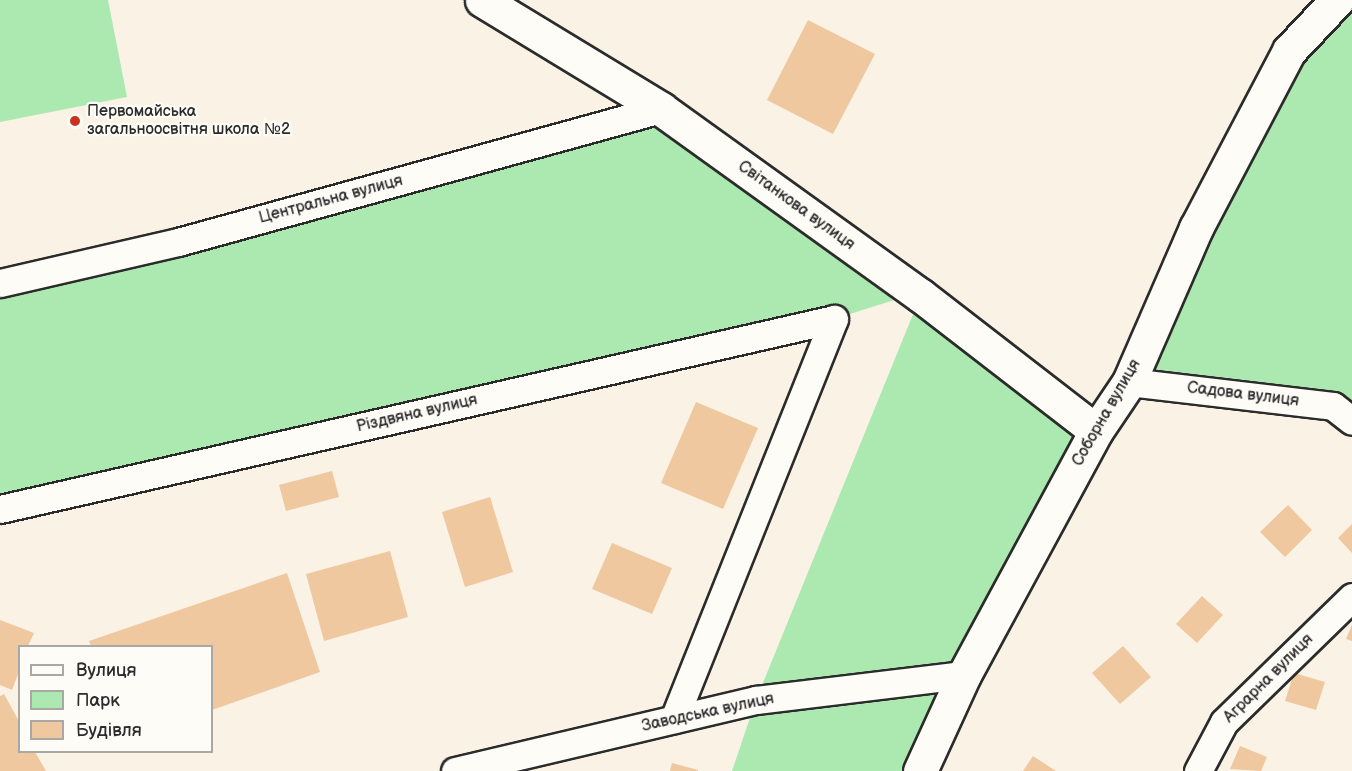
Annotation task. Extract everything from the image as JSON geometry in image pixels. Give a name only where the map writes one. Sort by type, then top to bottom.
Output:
[{"type":"main road","name":"Світанкова вулиця","points":[[482,0],[661,109],[920,295],[1096,431]]},
{"type":"main road","name":"Соборна вулиця","points":[[920,771],[964,675],[1096,431],[1129,382],[1196,228],[1289,51],[1337,0]]},
{"type":"street","name":"Центральна вулиця","points":[[0,283],[178,242],[661,109]]},
{"type":"street","name":"Різдвяна вулиця","points":[[0,509],[834,319],[674,719]]},
{"type":"street","name":"Садова вулиця","points":[[1129,382],[1333,406],[1352,421]]},
{"type":"street","name":"Аграрна вулиця","points":[[1198,771],[1224,722],[1352,597]]},
{"type":"street","name":"Заводська вулиця","points":[[455,771],[756,700],[964,675]]},
{"type":"green space","points":[[0,0],[108,0],[127,97],[0,122]]},
{"type":"green space","points":[[1352,0],[1352,421],[1129,382],[1289,51]]},
{"type":"green space","points":[[657,112],[907,296],[834,319],[0,509],[0,283]]},
{"type":"green space","points":[[916,307],[1089,435],[920,771],[732,771],[756,700]]},
{"type":"building","points":[[808,20],[875,54],[833,134],[767,100]]},
{"type":"building","points":[[696,402],[758,428],[723,509],[661,483]]},
{"type":"building","points":[[332,471],[339,497],[286,511],[279,485]]},
{"type":"building","points":[[490,497],[513,572],[465,587],[442,512]]},
{"type":"building","points":[[1288,505],[1312,530],[1285,557],[1260,532]]},
{"type":"building","points":[[1352,524],[1352,553],[1338,538]]},
{"type":"building","points":[[612,543],[672,568],[652,614],[592,589]]},
{"type":"building","points":[[390,551],[408,617],[324,641],[306,574]]},
{"type":"building","points":[[287,573],[320,672],[213,710],[213,645],[91,645],[89,641]]},
{"type":"building","points":[[1202,596],[1223,615],[1197,643],[1176,624]]},
{"type":"building","points":[[0,620],[34,633],[28,645],[18,645],[18,674],[12,690],[0,685]]},
{"type":"building","points":[[1352,625],[1352,641],[1346,639]]},
{"type":"building","points":[[1123,646],[1151,677],[1120,704],[1092,673]]},
{"type":"building","points":[[1294,673],[1325,682],[1316,710],[1285,701]]},
{"type":"building","points":[[4,694],[18,719],[18,753],[36,753],[46,771],[0,771],[0,696]]},
{"type":"building","points":[[1240,746],[1267,757],[1261,771],[1230,769]]},
{"type":"building","points":[[1033,756],[1056,771],[1023,771]]},
{"type":"building","points":[[672,763],[698,770],[698,771],[670,771]]},
{"type":"place","name":"Первомайська загальноосвітня школа №2","points":[[75,121]]}]
